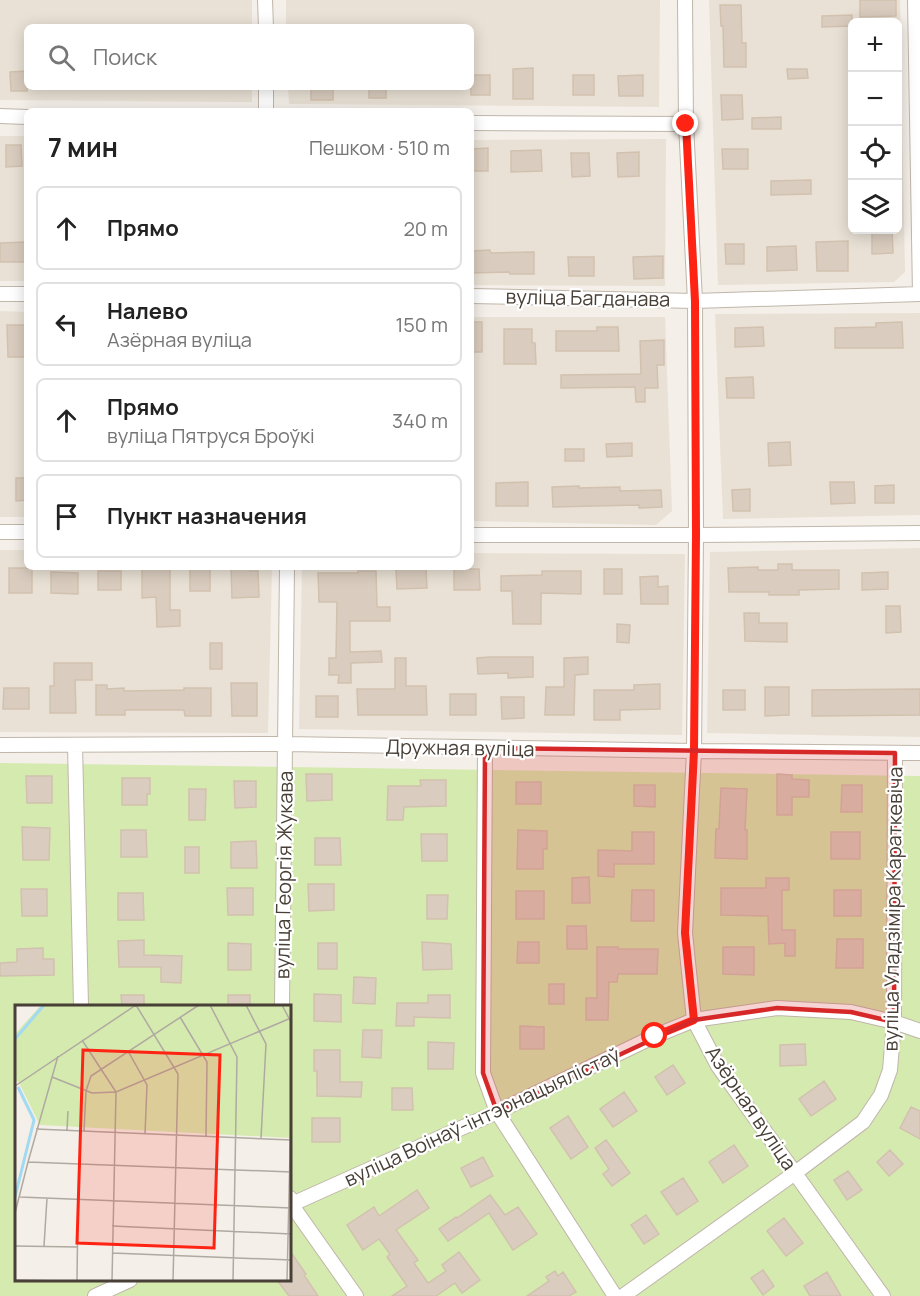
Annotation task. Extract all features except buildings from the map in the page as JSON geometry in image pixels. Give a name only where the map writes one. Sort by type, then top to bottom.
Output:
[{"type":"street","points":[[265,0],[266,24]]},
{"type":"street","name":"Азёрная вуліца","points":[[685,0],[686,124],[695,301],[696,535],[694,751],[685,933],[694,1020],[718,1066],[883,1296]]},
{"type":"street","points":[[915,0],[920,294]]},
{"type":"street","points":[[266,90],[267,108]]},
{"type":"street","points":[[0,116],[24,117]]},
{"type":"street","points":[[474,123],[686,124]]},
{"type":"street","points":[[0,294],[24,294]]},
{"type":"street","name":"вуліца Багданава","points":[[474,296],[695,301],[920,294]]},
{"type":"street","points":[[0,532],[24,532]]},
{"type":"street","points":[[474,535],[920,533]]},
{"type":"street","name":"вуліца Георгія Жукава","points":[[282,1005],[287,570]]},
{"type":"street","name":"Дружная вуліца","points":[[0,745],[285,744],[920,753]]},
{"type":"street","points":[[75,745],[81,1005]]},
{"type":"street","points":[[485,748],[483,1073],[497,1112],[615,1296]]},
{"type":"street","name":"вуліца Уладзіміра Караткевіча","points":[[623,1296],[863,1122],[881,1095],[890,1070],[894,1022],[895,753]]},
{"type":"street","name":"вуліца Воінаў-інтэрнацыялістаў","points":[[291,1202],[497,1112],[655,1036],[694,1020],[777,1008],[851,1012],[894,1022],[920,1032]]},
{"type":"street","points":[[291,1203],[356,1296]]},
{"type":"street","points":[[102,1291],[127,1281]]},
{"type":"highlighted area","points":[[485,748],[895,753],[894,1022],[851,1012],[777,1008],[694,1020],[497,1112],[483,1073]]},
{"type":"shaded area","points":[[0,0],[252,0],[252,24],[24,24],[24,90],[252,90],[252,102],[0,100]]},
{"type":"shaded area","points":[[286,0],[660,0],[659,107],[289,104],[288,90],[474,90],[474,24],[286,24]]},
{"type":"shaded area","points":[[709,0],[900,0],[900,18],[848,18],[848,234],[902,234],[902,109],[905,272],[894,282],[718,285]]},
{"type":"shaded area","points":[[0,136],[24,136],[24,281],[0,281]]},
{"type":"shaded area","points":[[666,139],[665,286],[474,285],[474,140]]},
{"type":"shaded area","points":[[0,311],[24,312],[24,517],[0,517]]},
{"type":"shaded area","points":[[920,313],[920,515],[723,519],[715,314]]},
{"type":"shaded area","points":[[474,317],[665,317],[672,511],[656,525],[474,521]]},
{"type":"shaded area","points":[[920,548],[920,737],[707,733],[710,552]]},
{"type":"shaded area","points":[[0,550],[24,550],[24,570],[272,570],[268,733],[0,732]]},
{"type":"shaded area","points":[[474,553],[685,554],[682,735],[299,729],[302,570],[474,570]]},
{"type":"green space","points":[[0,763],[920,776],[920,1296],[0,1296]]},
{"type":"route","points":[[655,1036],[694,1020],[685,933],[694,751],[696,535],[695,301],[686,124]]}]
